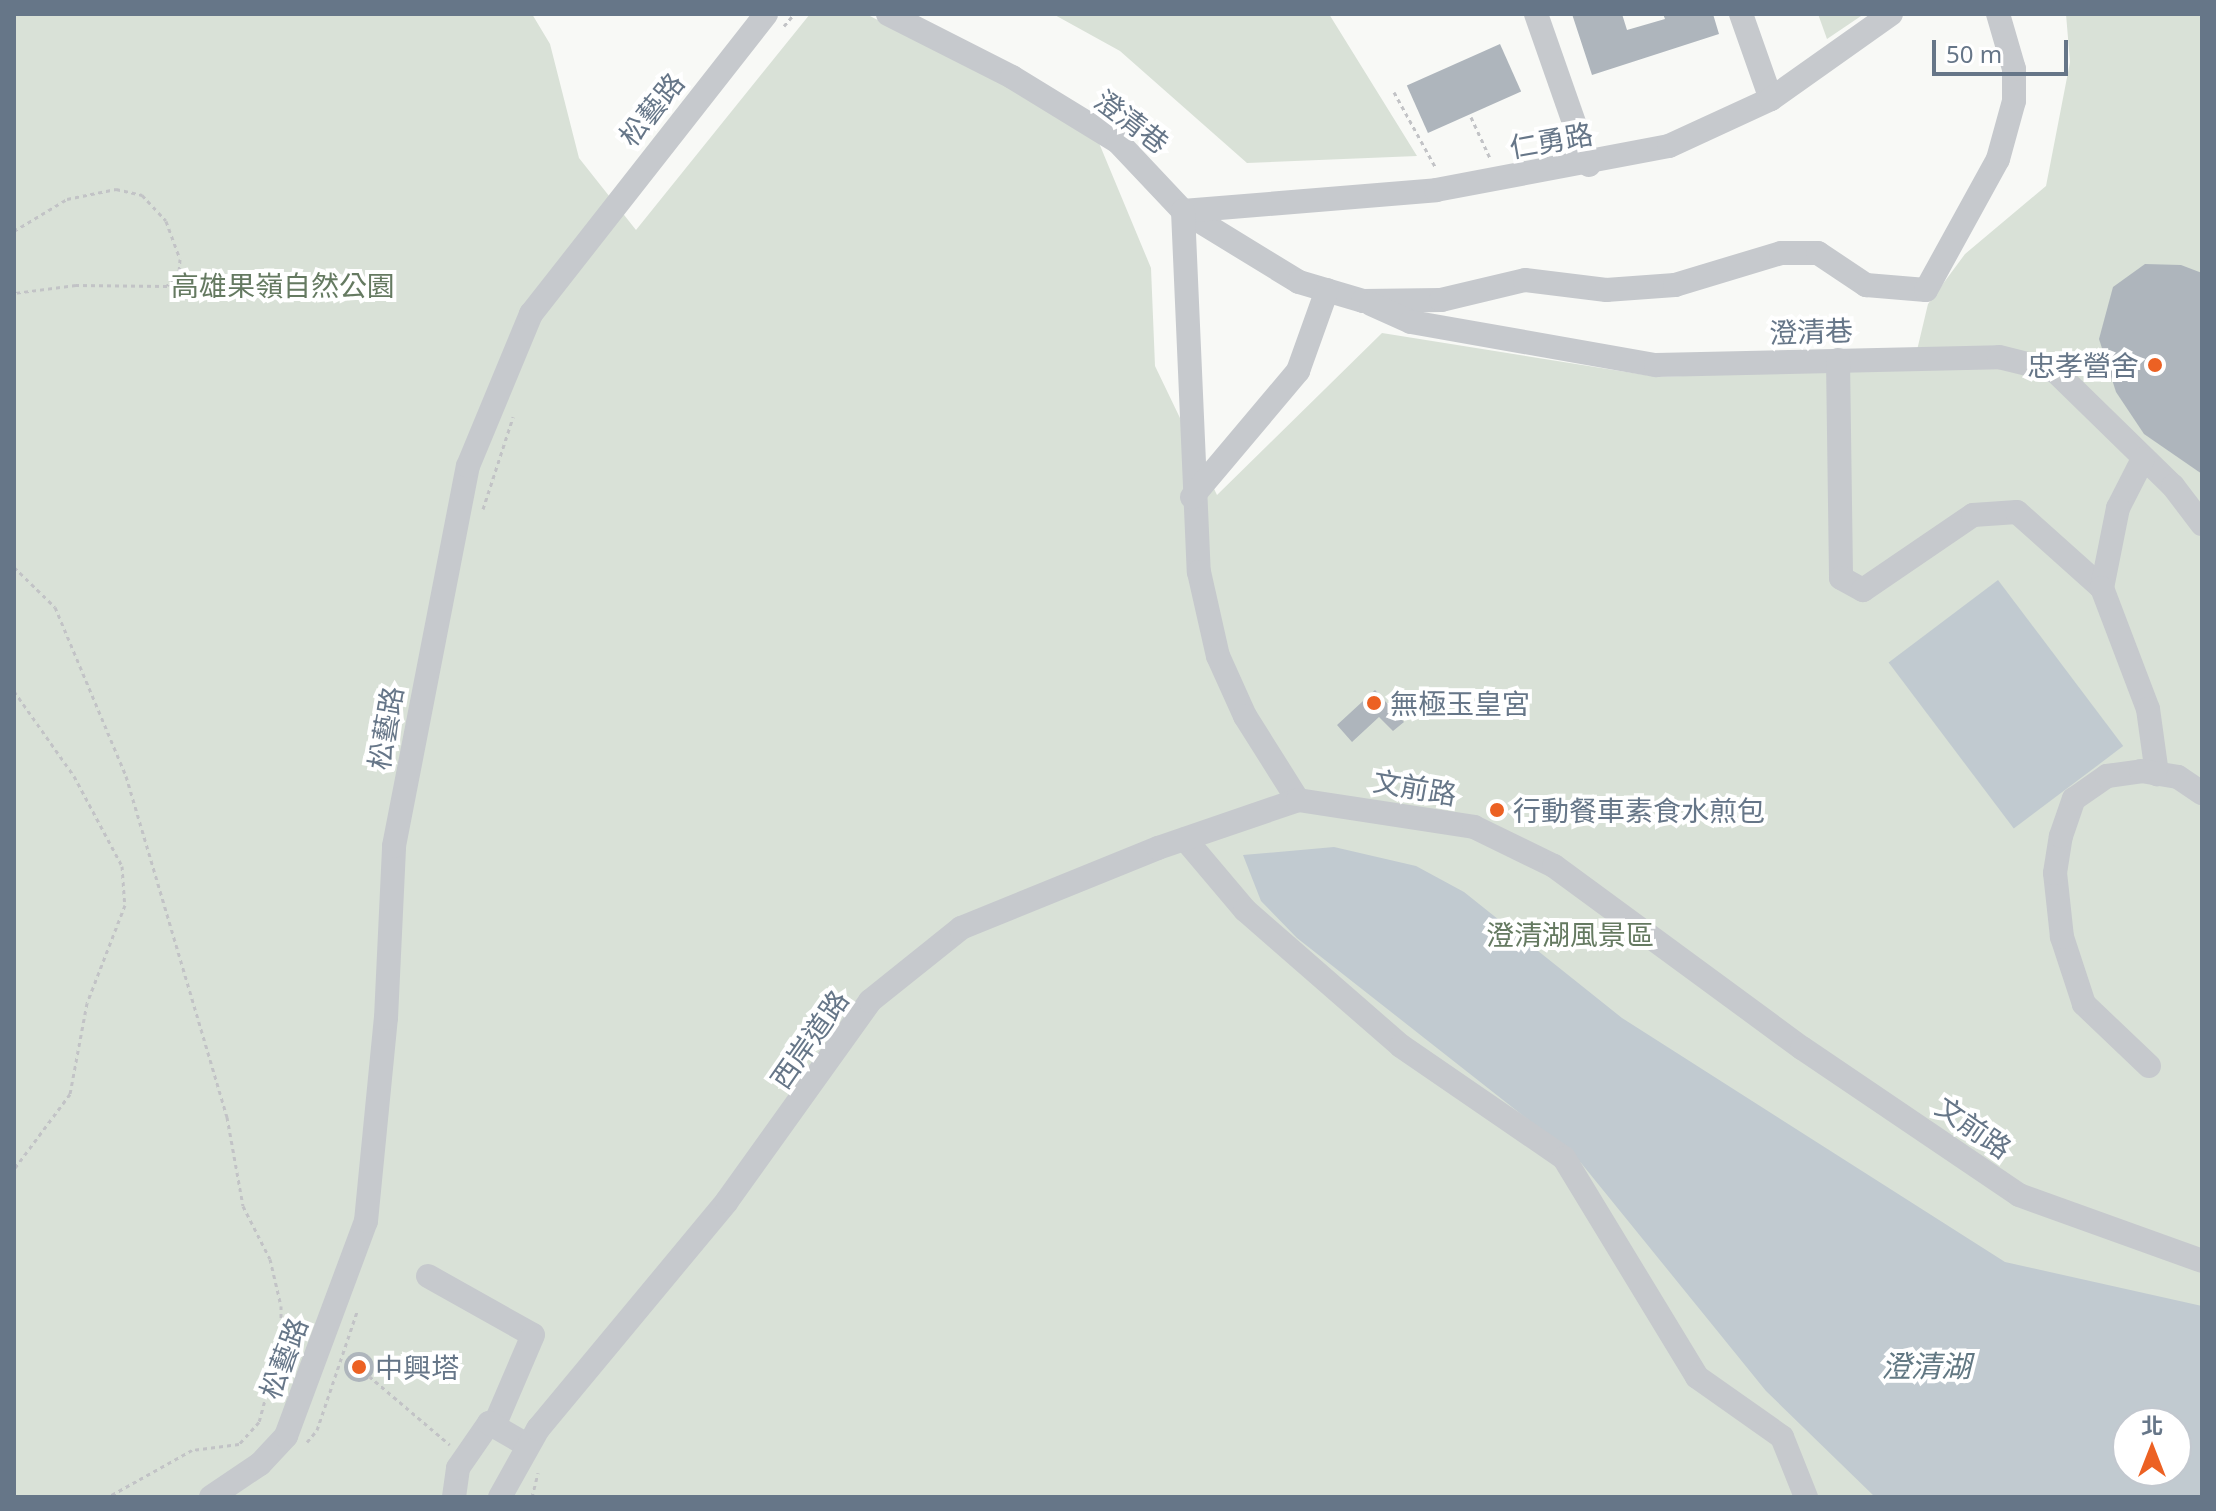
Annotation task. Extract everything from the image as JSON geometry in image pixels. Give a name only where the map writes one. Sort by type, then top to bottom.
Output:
[{"type":"street","name":"澄清巷","points":[[888,14],[1012,77],[1118,142],[1183,211],[1299,282],[1363,301],[1411,322],[1656,365],[1999,357],[2055,371],[2143,459],[2202,524]]},
{"type":"street","points":[[1536,14],[1589,165]]},
{"type":"street","points":[[1741,14],[1771,99]]},
{"type":"street","name":"仁勇路","points":[[1183,211],[1436,190],[1589,165],[1693,138],[1771,99],[1891,14]]},
{"type":"street","name":"澄清巷","points":[[1363,301],[1441,300],[1525,280],[1606,290],[1675,285],[1781,253],[1818,253],[1866,285],[1926,290],[1998,159],[2014,101],[2014,69],[1998,14]]},
{"type":"street","name":"松藝路","points":[[211,1497],[260,1464],[286,1436],[366,1221],[386,1018],[394,846],[468,466],[531,314],[771,25]]},
{"type":"street","points":[[1183,211],[1192,497],[1199,572],[1218,656],[1245,716],[1298,800]]},
{"type":"street","points":[[1192,497],[1298,371],[1327,290]]},
{"type":"street","points":[[1838,360],[1841,578],[1863,590],[1973,515],[2017,512],[2102,588],[2148,709],[2157,774]]},
{"type":"street","points":[[2102,588],[2118,508],[2143,459]]},
{"type":"street","points":[[2149,1066],[2084,1004],[2062,937],[2055,873],[2074,799],[2107,776],[2157,774],[2178,777],[2202,793]]},
{"type":"street","name":"西岸道路","points":[[500,1497],[527,1445],[727,1201],[870,1001],[961,928],[1185,839],[1298,800]]},
{"type":"street","name":"文前路","points":[[1298,800],[1474,827],[1554,866],[1802,1048],[2019,1195],[2202,1261]]},
{"type":"street","points":[[1185,839],[1245,910],[1401,1046],[1564,1158],[1697,1377],[1782,1437],[1806,1497]]},
{"type":"street","points":[[428,1276],[533,1335],[494,1426]]},
{"type":"street","points":[[454,1497],[466,1458],[489,1423],[527,1445]]},
{"type":"path","points":[[771,25],[794,14]]},
{"type":"path","points":[[1394,92],[1436,168]]},
{"type":"path","points":[[1471,117],[1492,161]]},
{"type":"path","points":[[14,231],[67,199],[116,189],[142,195],[166,221],[180,259],[179,272],[167,286],[76,285],[14,293]]},
{"type":"path","points":[[482,512],[515,411]]},
{"type":"path","points":[[14,567],[55,607],[126,776],[227,1117],[243,1206],[279,1290],[281,1340],[259,1422],[239,1444],[192,1450],[108,1497]]},
{"type":"path","points":[[14,691],[74,776],[122,866],[125,905],[87,1003],[70,1094],[14,1169]]},
{"type":"path","points":[[301,1450],[317,1430],[362,1297]]},
{"type":"path","points":[[369,1376],[466,1458]]},
{"type":"green space","name":"澄清湖風景區","points":[[14,14],[532,14],[550,44],[579,158],[636,230],[810,14],[866,14],[1094,131],[1151,268],[1155,366],[1217,495],[1382,333],[1658,377],[1913,367],[1928,304],[1965,254],[2046,186],[2070,62],[2066,14],[2202,14],[2202,1497],[14,1497]]},
{"type":"green space","points":[[1053,14],[1329,14],[1417,156],[1247,163],[1120,51]]},
{"type":"green space","points":[[1818,14],[1864,14],[1827,39]]},
{"type":"water","points":[[1998,580],[2123,746],[2014,829],[1889,662]]},
{"type":"water","name":"澄清湖","points":[[1334,847],[1416,866],[1464,892],[1622,1018],[2005,1262],[2202,1306],[2202,1497],[1875,1497],[1766,1391],[1577,1158],[1297,938],[1261,901],[1243,855]]},
{"type":"building","points":[[1572,14],[1622,14],[1627,30],[1665,19],[1663,14],[1713,14],[1719,34],[1592,75]]},
{"type":"building","points":[[1500,44],[1521,92],[1428,133],[1407,85]]},
{"type":"building","name":"忠孝營舍","points":[[2145,264],[2181,265],[2202,273],[2202,474],[2144,434],[2116,392],[2099,339],[2113,287]]},
{"type":"building","name":"無極玉皇宮","points":[[1375,690],[1404,722],[1393,731],[1379,717],[1352,742],[1337,725]]},
{"type":"building","name":"中興塔","points":[[359,1352],[365,1353],[373,1361],[373,1373],[365,1381],[359,1382],[353,1381],[345,1373],[344,1367],[345,1361],[353,1353]]},
{"type":"place","name":"忠孝營舍","points":[[2155,365]]},
{"type":"place","name":"無極玉皇宮","points":[[1374,703]]},
{"type":"place","name":"行動餐車素食水煎包","points":[[1497,810]]},
{"type":"place","name":"中興塔","points":[[359,1367]]},
{"type":"park label","name":"高雄果嶺自然公園","points":[[283,285]]}]
